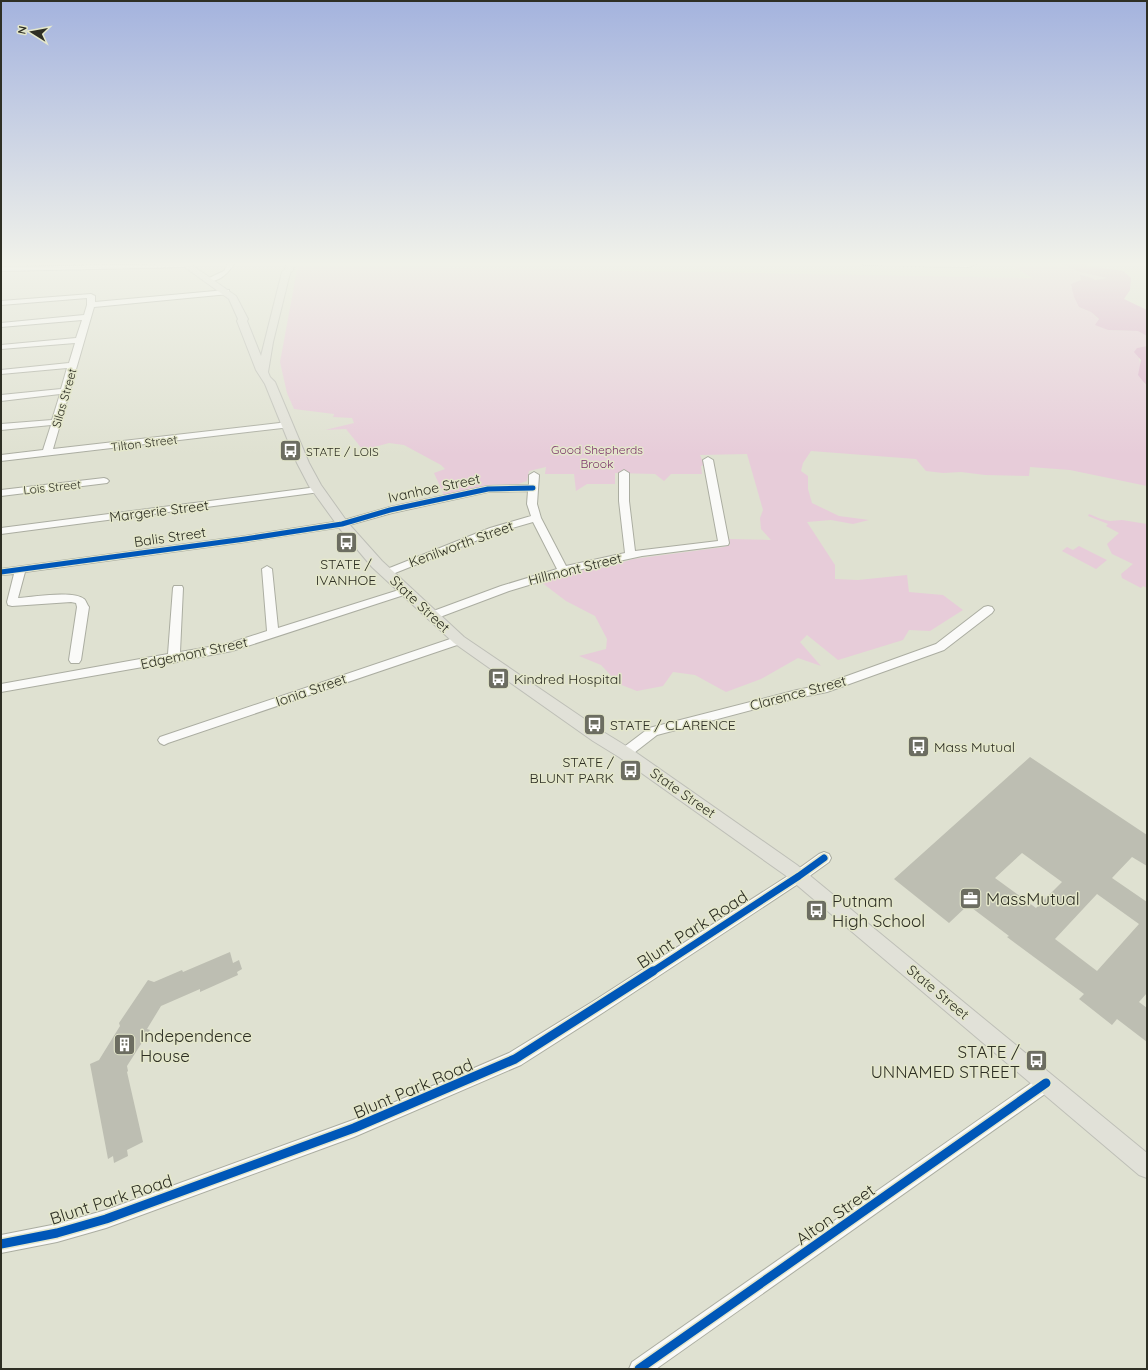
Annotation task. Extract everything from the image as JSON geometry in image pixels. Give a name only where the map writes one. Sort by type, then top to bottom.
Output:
[{"type":"main road","name":"State Street","points":[[245,327],[260,370],[267,377],[302,462],[317,490],[342,524],[386,573],[432,616],[459,640],[776,858],[1147,1167]]},
{"type":"main road","points":[[251,327],[259,336],[273,339]]},
{"type":"main road","points":[[267,377],[275,327]]},
{"type":"main road","points":[[249,337],[258,342],[273,339]]},
{"type":"street","name":"Silas Street","points":[[47,453],[83,327]]},
{"type":"street","points":[[1,347],[79,340]]},
{"type":"street","points":[[1,372],[73,365]]},
{"type":"street","points":[[1,398],[66,391]]},
{"type":"street","points":[[1,428],[57,422]]},
{"type":"street","name":"Tilton Street","points":[[1,458],[288,425]]},
{"type":"street","name":"Hillmont Street","points":[[432,616],[508,587],[563,571],[630,555],[724,543],[708,460]]},
{"type":"street","points":[[624,473],[624,501],[630,555]]},
{"type":"street","points":[[534,475],[532,504],[536,518],[563,571]]},
{"type":"street","name":"Lois Street","points":[[1,493],[104,481]]},
{"type":"street","name":"Ivanhoe Street","points":[[342,524],[390,510],[488,489],[533,488]]},
{"type":"street","name":"Margerie Street","points":[[1,531],[317,490]]},
{"type":"street","name":"Kenilworth Street","points":[[386,573],[494,530],[536,518]]},
{"type":"street","name":"Balis Street","points":[[1,572],[245,539],[342,524]]},
{"type":"street","points":[[20,569],[6,603],[72,598],[80,602],[83,607],[75,660]]},
{"type":"street","points":[[267,569],[273,633]]},
{"type":"street","points":[[174,659],[178,588]]},
{"type":"street","name":"Edgemont Street","points":[[1,688],[174,659],[228,648],[406,591]]},
{"type":"street","name":"Clarence Street","points":[[625,753],[653,731],[797,694],[823,689],[912,658],[940,646],[988,610]]},
{"type":"street","name":"Ionia Street","points":[[164,740],[459,640]]},
{"type":"street","name":"Blunt Park Road","points":[[1,1244],[56,1233],[106,1219],[354,1128],[515,1059],[598,1007],[799,876],[824,858]]},
{"type":"street","name":"Alton Street","points":[[639,1369],[1046,1083]]},
{"type":"green space","name":"Good Shepherds Brook","points":[[287,327],[1101,327],[1108,330],[1138,331],[1147,336],[1147,346],[1137,348],[1144,384],[1147,386],[1147,486],[1070,470],[1030,467],[1029,476],[985,475],[961,472],[943,473],[926,471],[916,459],[811,451],[803,463],[801,471],[808,476],[808,489],[812,503],[839,516],[869,520],[853,524],[831,520],[807,522],[835,565],[835,579],[858,580],[907,575],[909,592],[943,595],[963,610],[930,631],[909,630],[903,640],[838,660],[807,635],[800,642],[821,666],[798,658],[761,679],[726,692],[695,675],[673,672],[663,686],[637,691],[619,684],[601,665],[579,656],[606,649],[607,639],[595,616],[566,601],[541,582],[587,569],[608,567],[633,559],[724,547],[730,545],[729,539],[771,540],[761,529],[760,518],[763,510],[747,454],[700,455],[704,465],[701,466],[702,474],[671,474],[664,481],[655,474],[615,473],[615,484],[587,484],[576,491],[574,474],[545,474],[546,467],[529,471],[527,481],[518,484],[489,485],[444,495],[434,473],[445,469],[441,465],[404,445],[389,443],[363,450],[346,429],[325,430],[354,423],[352,418],[333,417],[334,414],[294,409],[287,393],[280,362]]},
{"type":"green space","points":[[1089,514],[1110,521],[1122,520],[1147,524],[1147,588],[1143,586],[1141,588],[1122,578],[1121,574],[1133,564],[1112,554],[1107,544],[1119,533],[1106,526],[1108,524],[1088,516]]},
{"type":"green space","points":[[1079,546],[1107,560],[1096,569],[1062,551],[1067,547],[1073,550]]},
{"type":"shaded area","points":[[1100,327],[1147,327],[1147,336],[1138,331],[1108,330]]},
{"type":"shaded area","points":[[1147,346],[1147,386],[1138,375],[1141,360],[1134,352],[1137,348]]},
{"type":"building","name":"MassMutual","points":[[1030,757],[1147,835],[1147,866],[1132,857],[1112,878],[1147,902],[1147,993],[1139,1002],[1147,1008],[1147,1042],[1117,1019],[1112,1025],[1079,999],[1084,994],[1007,937],[1009,936],[968,905],[949,923],[894,879]],"holes":[[[1022,853],[1062,882],[1036,908],[995,878]],[[1097,894],[1139,924],[1097,971],[1055,939]]]},
{"type":"building","name":"Independence House","points":[[230,952],[233,963],[239,960],[242,969],[237,972],[238,975],[200,992],[200,989],[161,1006],[147,1029],[150,1030],[127,1066],[127,1072],[143,1142],[127,1150],[128,1156],[114,1163],[113,1156],[108,1159],[90,1064],[99,1060],[120,1026],[119,1023],[148,980],[154,982],[182,970],[183,972]]},
{"type":"cycle path","points":[[1,572],[245,539],[342,524],[390,510],[488,489],[533,488]]},
{"type":"cycle path","points":[[1,1244],[57,1233],[106,1219],[354,1128],[515,1059],[598,1007],[799,876],[824,858]]},
{"type":"cycle path","points":[[639,1369],[1046,1083]]},
{"type":"place","name":"STATE / LOIS","points":[[290,451]]},
{"type":"place","name":"STATE / IVANHOE","points":[[346,542]]},
{"type":"place","name":"Kindred Hospital","points":[[499,679]]},
{"type":"place","name":"STATE / CLARENCE","points":[[594,725]]},
{"type":"place","name":"Mass Mutual","points":[[919,747]]},
{"type":"place","name":"STATE / BLUNT PARK","points":[[630,770]]},
{"type":"place","name":"MassMutual","points":[[970,898]]},
{"type":"place","name":"Putnam High School","points":[[817,910]]},
{"type":"place","name":"Independence House","points":[[124,1045]]},
{"type":"place","name":"STATE / UNNAMED STREET","points":[[1036,1061]]}]
